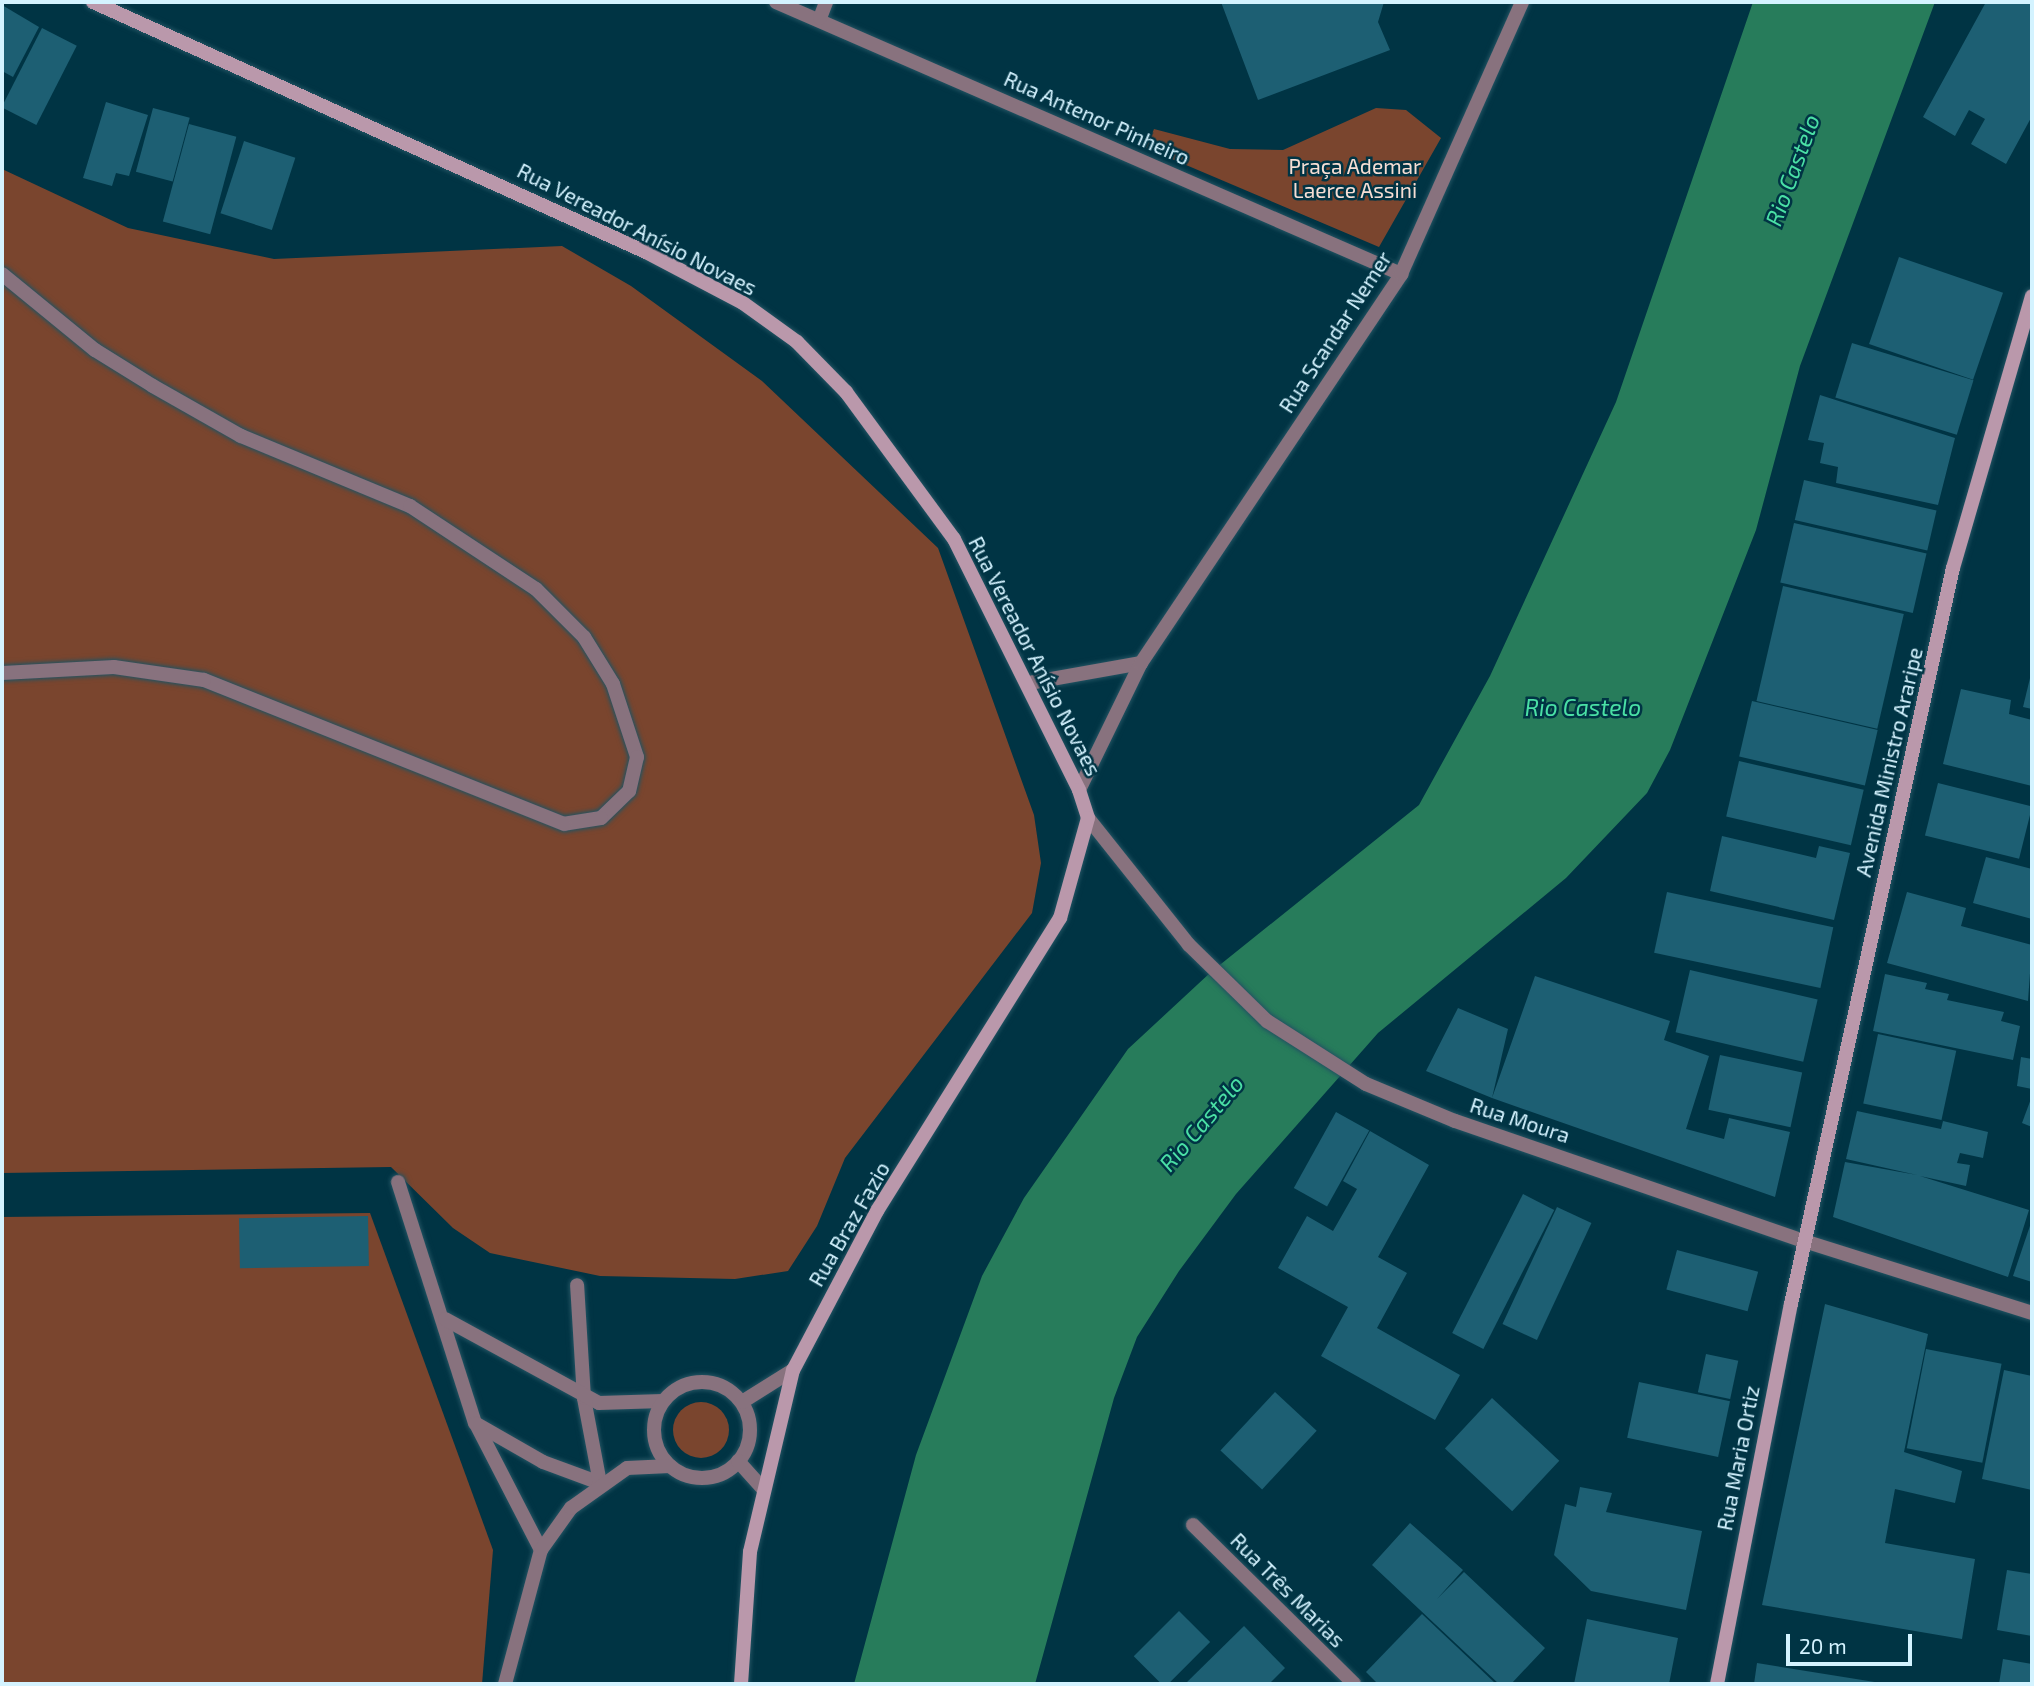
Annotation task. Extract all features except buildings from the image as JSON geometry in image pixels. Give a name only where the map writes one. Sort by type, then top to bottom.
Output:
[{"type":"main road","name":"Rua Vereador Anísio Novaes","points":[[99,3],[648,253],[743,303],[786,334],[846,392],[954,539],[1029,683],[1079,790],[1088,818]]},
{"type":"main road","name":"Avenida Ministro Araripe","points":[[1804,1241],[1953,568],[2032,296]]},
{"type":"main road","name":"Rua Braz Fazio","points":[[741,1684],[749,1565],[763,1489],[793,1370],[877,1211],[1060,918],[1088,818]]},
{"type":"main road","name":"Rua Maria Ortiz","points":[[1717,1684],[1804,1241]]},
{"type":"street","name":"Rua Antenor Pinheiro","points":[[776,2],[820,18],[1401,274]]},
{"type":"street","points":[[820,18],[826,2]]},
{"type":"street","name":"Rua Scandar Nemer","points":[[1079,790],[1141,663],[1401,274],[1522,2]]},
{"type":"street","points":[[2,274],[95,351],[153,386],[241,436],[410,506],[536,589],[584,637],[613,684],[637,757],[629,791],[601,818],[564,824],[204,680],[114,667],[2,674]]},
{"type":"street","points":[[1029,683],[1141,663]]},
{"type":"street","name":"Rua Moura","points":[[1088,818],[1189,946],[1268,1021],[1366,1084],[1455,1121],[1804,1241],[2032,1313]]},
{"type":"street","points":[[398,1182],[445,1319],[475,1423],[541,1550]]},
{"type":"street","points":[[577,1285],[584,1398],[600,1483]]},
{"type":"street","points":[[445,1319],[584,1398],[613,1404],[663,1401],[688,1383],[703,1381],[742,1402],[750,1431],[738,1461],[710,1477],[670,1466],[627,1468],[600,1483],[541,1550],[505,1684]]},
{"type":"street","points":[[742,1402],[793,1370]]},
{"type":"street","points":[[663,1401],[653,1432],[670,1466]]},
{"type":"street","points":[[475,1423],[543,1462],[600,1483]]},
{"type":"street","points":[[738,1461],[763,1489]]},
{"type":"street","name":"Rua Três Marias","points":[[1193,1525],[1354,1684]]},
{"type":"green space","name":"Praça Ademar Laerce Assini","points":[[1376,108],[1406,110],[1441,138],[1379,247],[1146,148],[1154,129],[1230,149],[1283,150]]},
{"type":"green space","points":[[2,169],[128,228],[274,259],[562,246],[631,286],[762,381],[938,548],[1034,815],[1041,863],[1032,913],[845,1158],[817,1226],[788,1271],[735,1279],[600,1276],[490,1253],[453,1228],[391,1167],[2,1173]]},
{"type":"green space","points":[[370,1213],[493,1550],[482,1684],[2,1684],[2,1217]]},
{"type":"green space","points":[[701,1402],[712,1404],[721,1410],[727,1419],[727,1441],[721,1450],[712,1456],[701,1458],[690,1456],[681,1450],[675,1441],[673,1430],[675,1419],[681,1410],[690,1404]]},
{"type":"water","name":"Rio Castelo","points":[[1753,2],[1935,2],[1800,366],[1756,530],[1670,750],[1647,793],[1566,878],[1378,1033],[1236,1194],[1179,1271],[1137,1337],[1114,1398],[1035,1684],[854,1684],[916,1455],[982,1276],[1024,1198],[1128,1049],[1211,972],[1419,805],[1490,676],[1616,402]]}]
